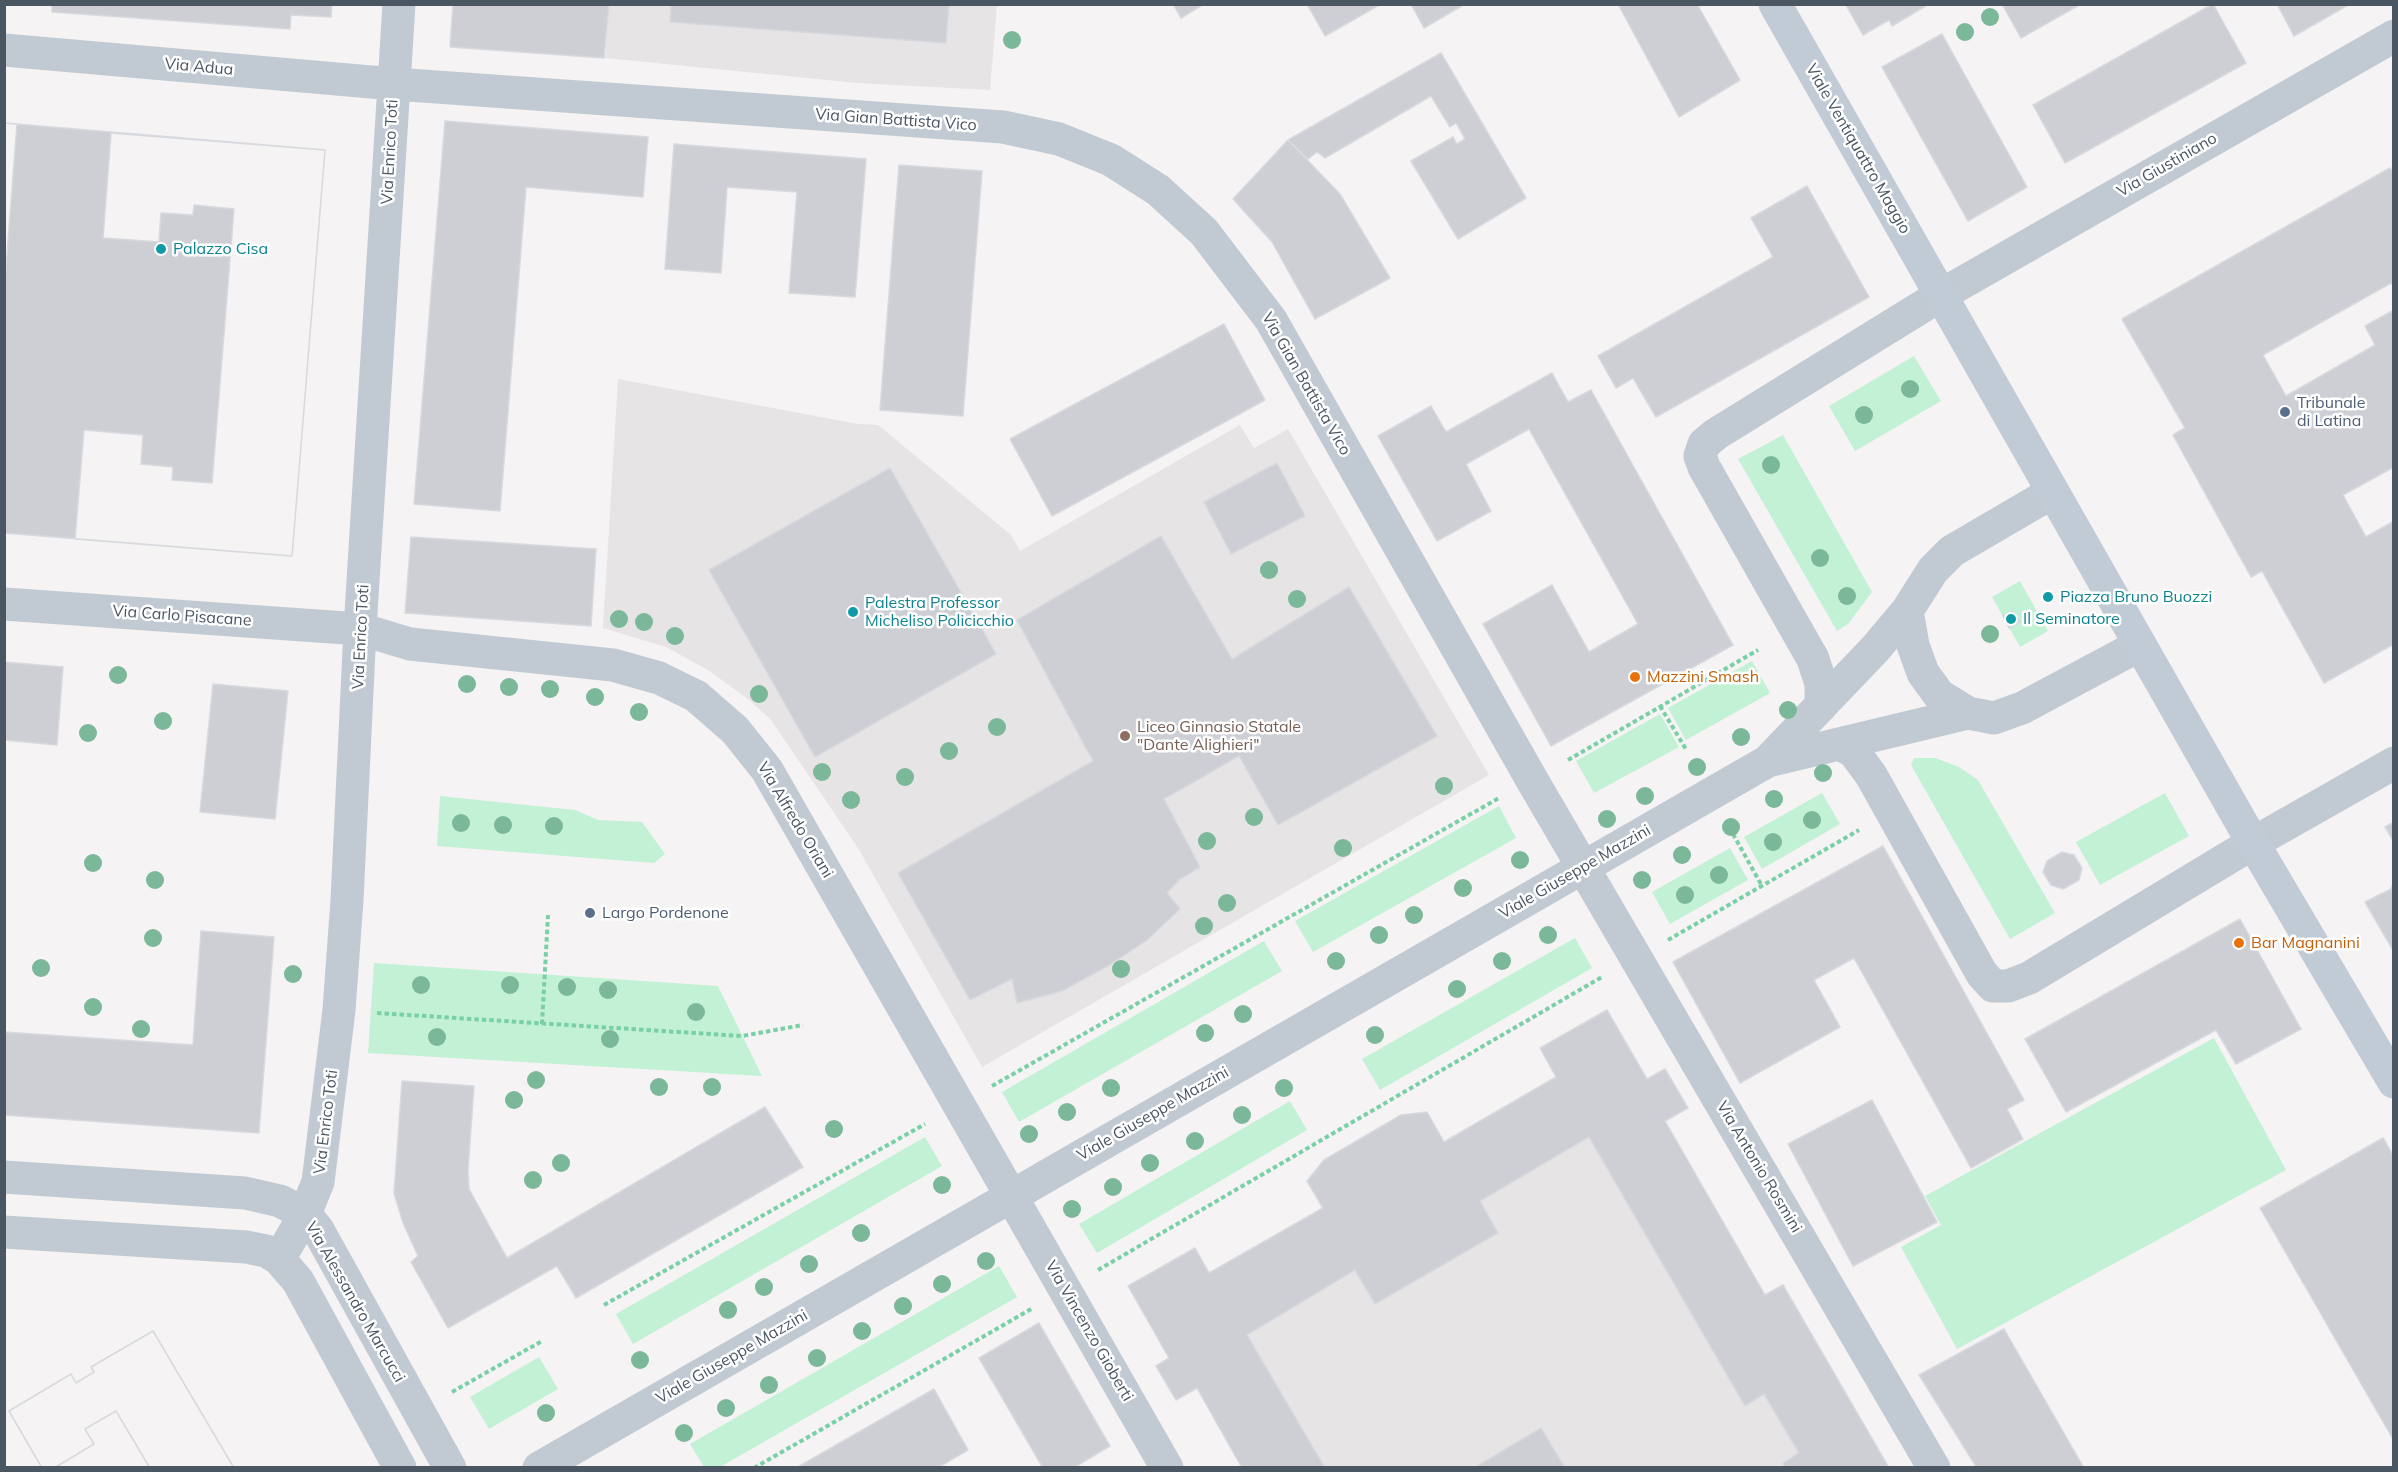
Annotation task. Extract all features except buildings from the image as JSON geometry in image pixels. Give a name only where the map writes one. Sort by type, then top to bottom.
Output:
[{"type":"main road","name":"Viale Ventiquattro Maggio","points":[[1775,4],[1941,295]]},
{"type":"main road","points":[[1941,295],[2253,843],[2394,1082]]},
{"type":"street","name":"Via Enrico Toti","points":[[279,1259],[304,1214],[318,1182],[339,1010],[399,4]]},
{"type":"street","name":"Via Giustiniano","points":[[1941,295],[2394,36]]},
{"type":"street","name":"Via Adua","points":[[4,50],[394,84]]},
{"type":"street","name":"Via Gian Battista Vico","points":[[394,84],[1003,127],[1059,139],[1111,160],[1158,190],[1204,232],[1271,320],[1583,867]]},
{"type":"street","points":[[1821,706],[1821,684],[1813,659],[1704,467],[1700,456],[1704,444],[1716,434],[1941,295]]},
{"type":"street","points":[[1821,706],[1875,649],[1907,611],[1933,570],[1952,551],[2053,492]]},
{"type":"street","name":"Via Carlo Pisacane","points":[[4,604],[360,629]]},
{"type":"street","points":[[1907,611],[1913,645],[1923,673],[1939,695],[1968,713],[1994,718],[2022,708],[2140,645]]},
{"type":"street","name":"Via Alfredo Oriani","points":[[360,629],[410,644],[613,665],[659,678],[696,696],[735,730],[767,770],[1012,1195]]},
{"type":"street","name":"Viale Giuseppe Mazzini","points":[[539,1467],[1768,761],[1821,706]]},
{"type":"street","points":[[1840,744],[1968,713]]},
{"type":"street","points":[[1840,744],[1854,752],[1871,774],[1982,974],[1994,986],[2008,986],[2029,978],[2253,843],[2394,764]]},
{"type":"street","name":"Viale Giuseppe Mazzini","points":[[1768,761],[1840,744]]},
{"type":"street","name":"Via Antonio Rosmini","points":[[1583,867],[1934,1467]]},
{"type":"street","name":"Via Alessandro Marcucci","points":[[4,1177],[245,1193],[280,1201],[304,1214],[318,1230],[450,1467]]},
{"type":"street","name":"Via Vincenzo Gioberti","points":[[1012,1195],[1167,1467]]},
{"type":"street","points":[[4,1232],[246,1247],[266,1251],[279,1259],[298,1281],[400,1467]]},
{"type":"path","points":[[1568,760],[1758,650]]},
{"type":"path","points":[[1660,706],[1687,751]]},
{"type":"path","points":[[991,1086],[1505,795]]},
{"type":"path","points":[[1664,942],[1862,828]]},
{"type":"path","points":[[1733,834],[1762,886]]},
{"type":"path","points":[[542,1024],[548,915]]},
{"type":"path","points":[[1097,1271],[1608,974]]},
{"type":"path","points":[[339,1010],[742,1036],[803,1025]]},
{"type":"path","points":[[604,1305],[929,1121]]},
{"type":"path","points":[[754,1467],[1034,1307]]},
{"type":"path","points":[[418,1412],[542,1341]]},
{"type":"shaded area","points":[[609,5],[997,5],[990,90],[857,83],[605,58]]},
{"type":"shaded area","name":"Liceo Ginnasio Statale \"Dante Alighieri\"","points":[[618,379],[858,424],[878,425],[1011,535],[1020,551],[1240,425],[1254,448],[1288,429],[1489,775],[982,1067],[858,848],[771,720],[748,699],[708,670],[666,647],[603,628]]},
{"type":"shaded area","points":[[1607,1010],[1647,1079],[1665,1069],[1688,1108],[1665,1122],[1765,1295],[1783,1285],[1889,1467],[1242,1467],[1197,1389],[1176,1400],[1156,1366],[1169,1358],[1128,1286],[1195,1248],[1210,1273],[1322,1209],[1307,1181],[1324,1160],[1401,1115],[1444,1142],[1556,1077],[1540,1048]]},
{"type":"green space","points":[[1914,356],[1941,401],[1855,451],[1829,406]]},
{"type":"green space","points":[[1783,435],[1872,592],[1848,624],[1837,631],[1738,459]]},
{"type":"green space","points":[[2020,581],[2048,631],[2020,647],[1992,597]]},
{"type":"green space","points":[[1752,661],[1770,693],[1686,740],[1668,708]]},
{"type":"green space","points":[[1660,714],[1679,747],[1594,793],[1576,761]]},
{"type":"green space","points":[[1914,758],[1935,758],[1959,767],[1978,780],[2055,913],[2010,939],[1911,765]]},
{"type":"green space","points":[[1822,793],[1840,824],[1762,869],[1744,837]]},
{"type":"green space","points":[[2165,793],[2189,836],[2100,885],[2076,842]]},
{"type":"green space","points":[[440,796],[575,810],[598,820],[642,822],[665,854],[654,863],[437,846]]},
{"type":"green space","points":[[1499,806],[1516,838],[1313,952],[1295,921]]},
{"type":"green space","points":[[1730,848],[1748,880],[1670,924],[1652,892]]},
{"type":"green space","points":[[1575,938],[1592,968],[1380,1090],[1362,1059]]},
{"type":"green space","points":[[1264,941],[1282,971],[1019,1122],[1002,1092]]},
{"type":"green space","points":[[374,963],[718,986],[762,1076],[368,1053]]},
{"type":"green space","points":[[2214,1038],[2286,1170],[1957,1349],[1901,1247],[1941,1225],[1925,1196]]},
{"type":"green space","points":[[1290,1101],[1307,1130],[1097,1253],[1079,1224]]},
{"type":"green space","points":[[925,1137],[942,1166],[633,1344],[616,1314]]},
{"type":"green space","points":[[999,1266],[1017,1297],[720,1467],[704,1467],[690,1444]]},
{"type":"green space","points":[[539,1357],[558,1389],[489,1429],[470,1397]]},
{"type":"place","name":"Palazzo Cisa","points":[[161,249]]},
{"type":"place","name":"Tribunale di Latina","points":[[2285,412]]},
{"type":"place","name":"Piazza Bruno Buozzi","points":[[2048,597]]},
{"type":"place","name":"Palestra Professor Micheliso Policicchio","points":[[853,612]]},
{"type":"place","name":"Il Seminatore","points":[[2011,619]]},
{"type":"place","name":"Mazzini Smash","points":[[1635,677]]},
{"type":"place","name":"Liceo Ginnasio Statale \"Dante Alighieri\"","points":[[1125,736]]},
{"type":"place","name":"Largo Pordenone","points":[[590,913]]},
{"type":"place","name":"Bar Magnanini","points":[[2239,943]]}]
